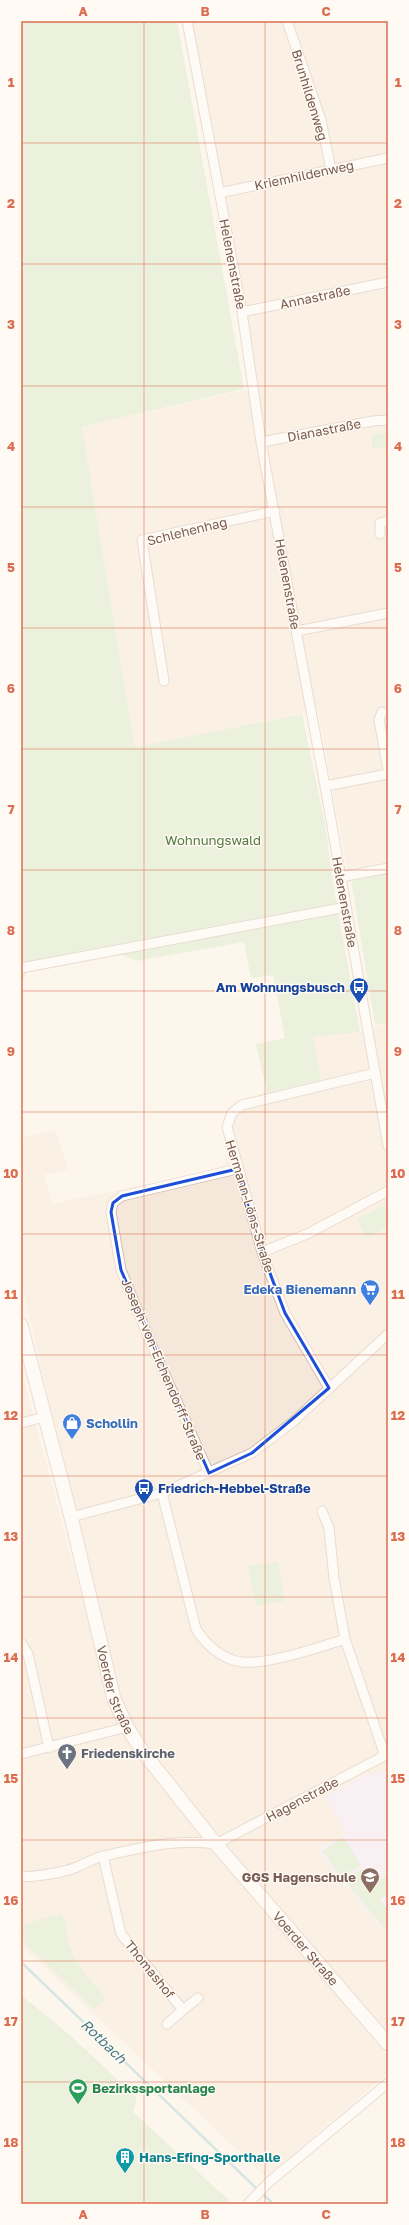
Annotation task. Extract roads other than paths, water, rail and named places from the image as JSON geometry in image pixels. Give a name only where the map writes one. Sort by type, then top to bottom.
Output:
[{"type":"main road","name":"Voerder Straße","points":[[21,1325],[71,1517],[114,1699],[127,1727],[143,1752],[216,1844],[388,2044]]},
{"type":"street","name":"Helenenstraße","points":[[187,21],[242,312],[261,442],[326,786],[375,1073],[385,1110],[388,1146]]},
{"type":"street","name":"Brunhildenweg","points":[[287,21],[321,120],[331,170]]},
{"type":"street","name":"Kriemhildenweg","points":[[219,193],[388,158]]},
{"type":"street","name":"Annastraße","points":[[242,312],[388,282]]},
{"type":"street","name":"Dianastraße","points":[[261,442],[388,420]]},
{"type":"street","name":"Schlehenhag","points":[[164,680],[142,540],[275,510]]},
{"type":"street","points":[[380,534],[380,523],[388,521]]},
{"type":"street","points":[[297,631],[388,613]]},
{"type":"street","points":[[382,712],[379,720],[388,770]]},
{"type":"street","points":[[326,786],[388,774]]},
{"type":"street","points":[[341,877],[388,868]]},
{"type":"street","points":[[21,968],[346,907]]},
{"type":"street","name":"Hermann-Löns-Straße","points":[[329,1388],[285,1312],[262,1252],[237,1169],[227,1127],[232,1113],[242,1105],[375,1073]]},
{"type":"street","name":"Joseph-von-Eichendorff-Straße","points":[[209,1473],[150,1341],[121,1270],[111,1212],[113,1203],[122,1196],[237,1169]]},
{"type":"street","points":[[262,1252],[307,1234],[388,1191]]},
{"type":"street","points":[[71,1517],[162,1492],[209,1473],[252,1453],[294,1421],[388,1334]]},
{"type":"street","points":[[21,1423],[44,1417]]},
{"type":"street","points":[[162,1492],[196,1629],[203,1641],[228,1658],[243,1662],[304,1651],[345,1639]]},
{"type":"street","points":[[322,1512],[329,1528],[334,1578],[345,1639],[386,1755]]},
{"type":"street","points":[[21,1643],[28,1654],[49,1748]]},
{"type":"street","points":[[21,1754],[127,1727]]},
{"type":"street","name":"Hagenstraße","points":[[216,1844],[386,1755]]},
{"type":"street","points":[[21,1877],[45,1876],[78,1866],[86,1861],[103,1856],[148,1846],[196,1841],[216,1844]]},
{"type":"street","name":"Thomashof","points":[[103,1856],[121,1934],[183,2010]]},
{"type":"street","name":"Thomashof","points":[[167,2024],[198,1998]]},
{"type":"street","points":[[250,2202],[266,2185],[388,2083]]},
{"type":"waterway","name":"Rotbach","points":[[21,1962],[258,2190]]},
{"type":"waterway","name":"Rotbach","points":[[262,2193],[273,2204]]},
{"type":"place","name":"Am Wohnungsbusch","points":[[359,1004]]},
{"type":"place","name":"Edeka Bienemann","points":[[370,1306]]},
{"type":"place","name":"Schollin","points":[[72,1440]]},
{"type":"place","name":"Friedrich-Hebbel-Straße","points":[[144,1505]]},
{"type":"place","name":"Friedenskirche","points":[[67,1770]]},
{"type":"place","name":"GGS Hagenschule","points":[[370,1894]]},
{"type":"place","name":"Bezirkssportanlage","points":[[78,2105]]},
{"type":"place","name":"Hans-Efing-Sporthalle","points":[[125,2174]]},
{"type":"park label","name":"Wohnungswald","points":[[213,840]]}]
